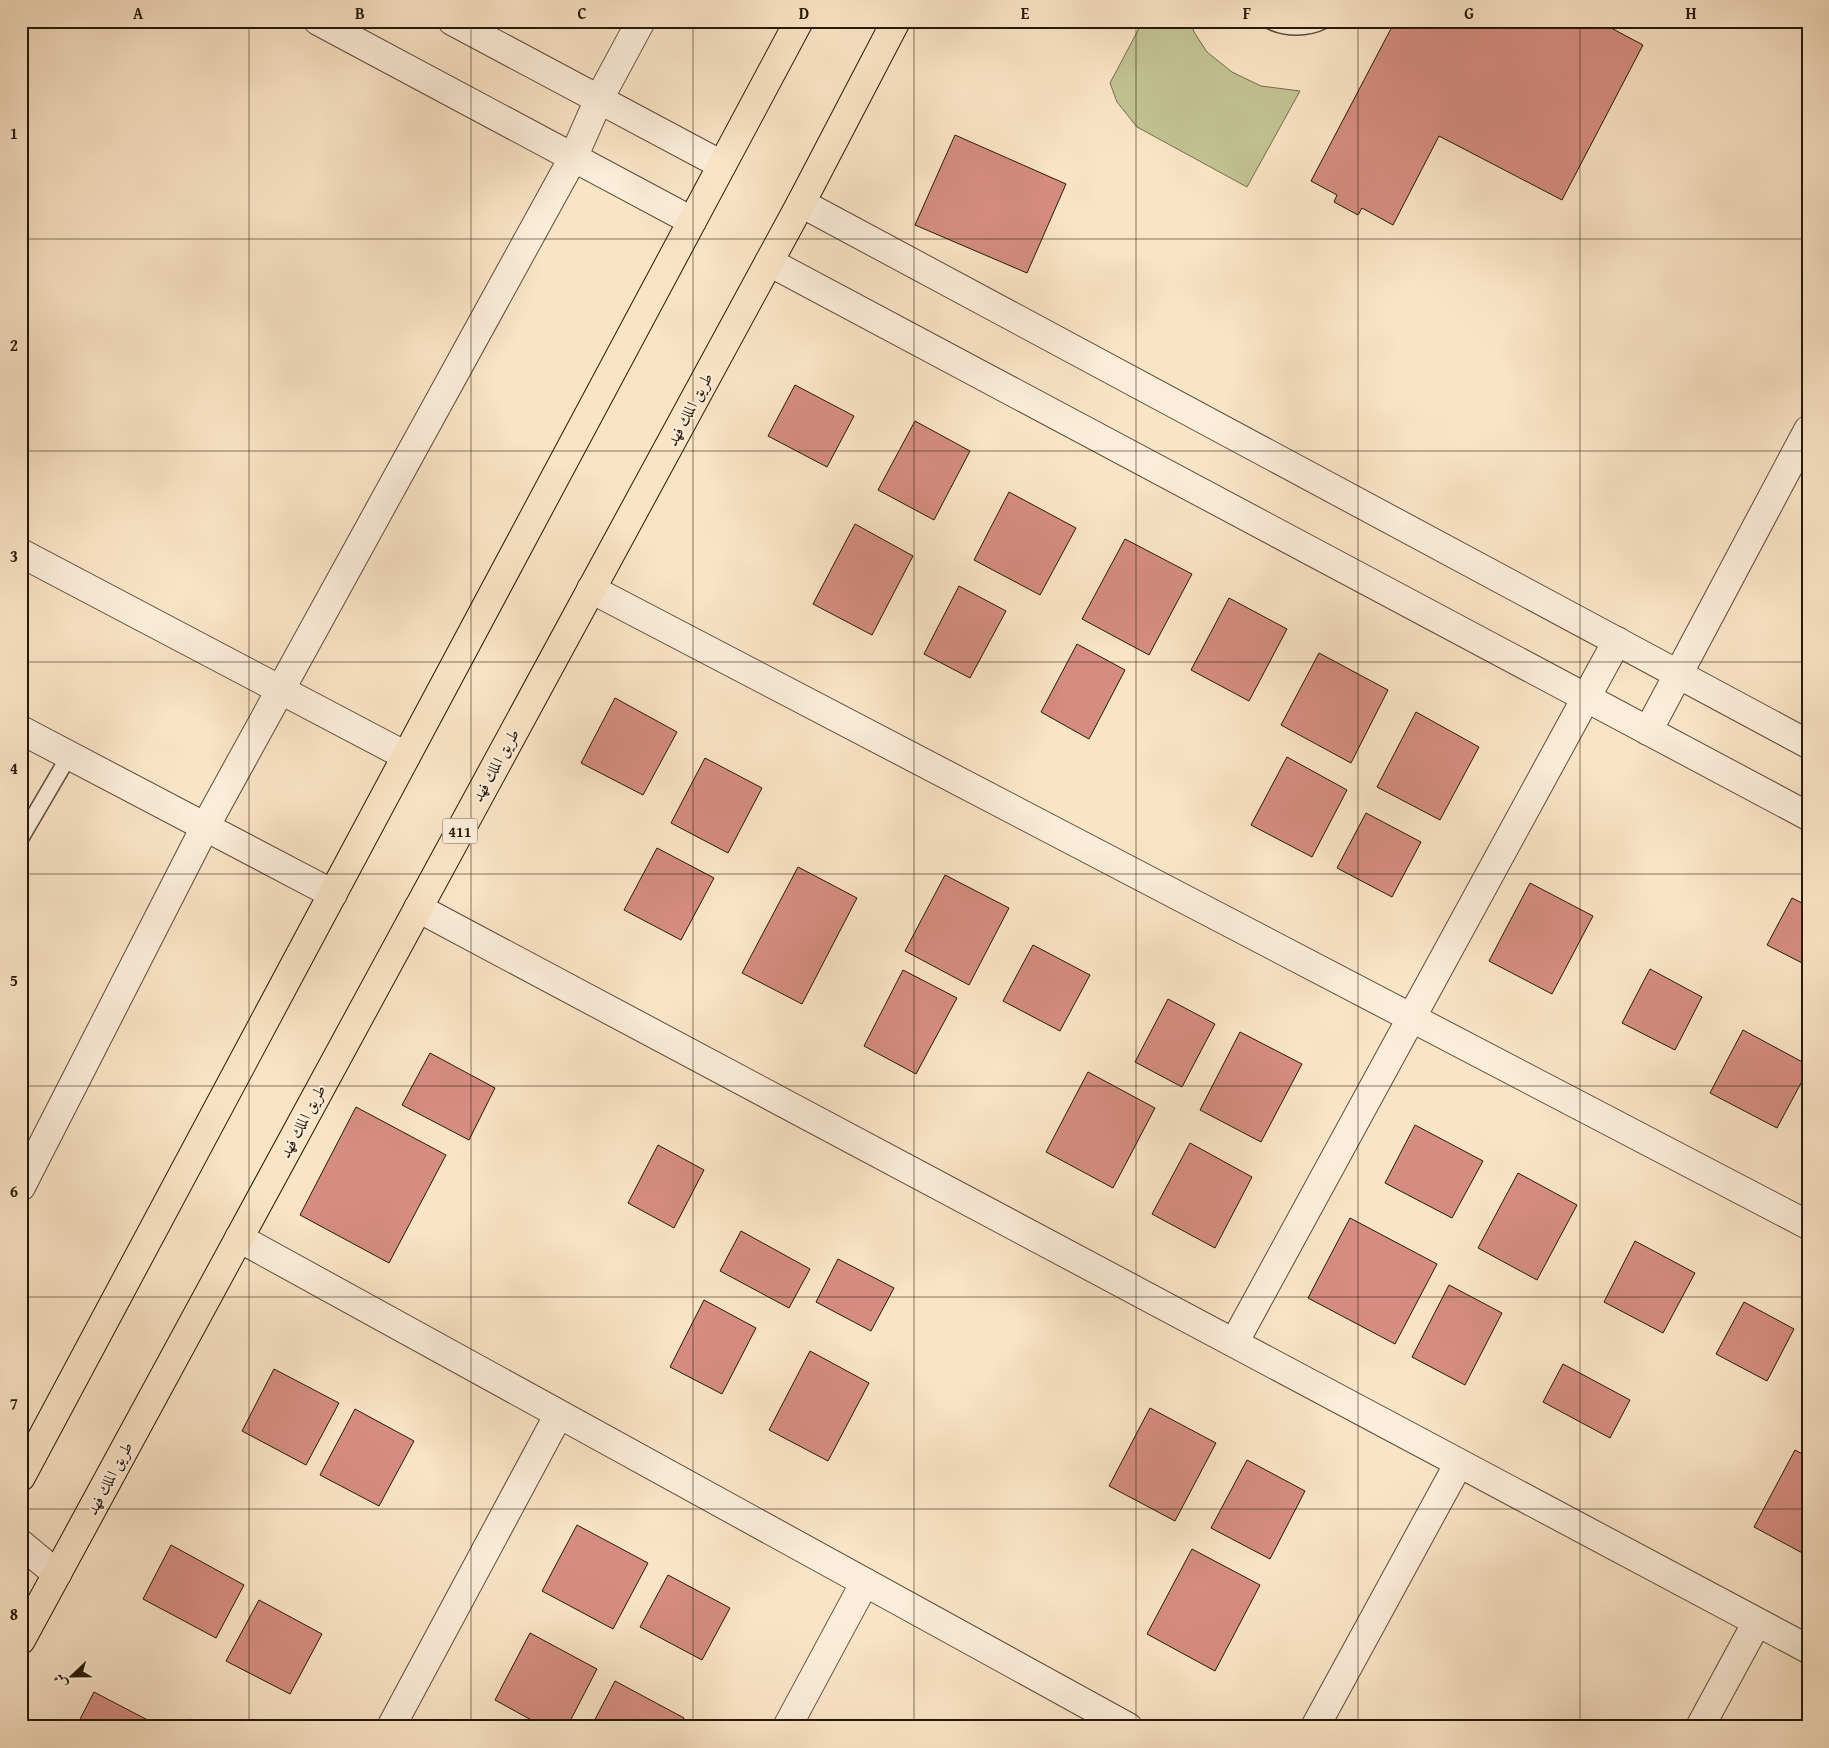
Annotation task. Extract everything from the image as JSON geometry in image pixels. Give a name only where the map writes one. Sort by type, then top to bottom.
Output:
[{"type":"main road","points":[[21,1477],[800,21]]},
{"type":"main road","name":"طريق الملك فهد","points":[[21,1640],[801,203],[896,21]]},
{"type":"street","points":[[318,21],[692,221]]},
{"type":"street","points":[[452,21],[722,165]]},
{"type":"street","points":[[21,1187],[205,827],[573,158],[599,99],[640,21]]},
{"type":"street","points":[[801,203],[1808,744]]},
{"type":"street","points":[[768,262],[1808,816]]},
{"type":"street","points":[[1648,731],[1808,430]]},
{"type":"street","points":[[21,553],[406,756]]},
{"type":"street","points":[[592,589],[1808,1225]]},
{"type":"street","points":[[1234,1343],[1617,641]]},
{"type":"street","points":[[21,730],[333,894]]},
{"type":"street","points":[[418,908],[1808,1650]]},
{"type":"street","points":[[239,1238],[1128,1727]]},
{"type":"street","points":[[391,1727],[559,1414]]},
{"type":"street","points":[[1315,1727],[1459,1463]]},
{"type":"street","points":[[21,1544],[57,1574]]},
{"type":"street","points":[[21,1571],[57,1574]]},
{"type":"street","points":[[787,1727],[866,1582]]},
{"type":"street","points":[[1700,1727],[1757,1622]]},
{"type":"lane","points":[[1270,21],[1279,26],[1300,27],[1323,21]]},
{"type":"lane","points":[[21,838],[69,756]]},
{"type":"green space","points":[[1143,21],[1190,21],[1194,32],[1207,52],[1232,72],[1261,86],[1300,91],[1247,187],[1137,127],[1117,102],[1110,83]]},
{"type":"building","points":[[1395,21],[1598,21],[1643,45],[1562,200],[1439,136],[1393,225],[1362,208],[1358,215],[1334,202],[1337,195],[1311,181]]},
{"type":"building","points":[[955,135],[1066,184],[1027,273],[915,225]]},
{"type":"building","points":[[795,385],[854,416],[827,467],[768,436]]},
{"type":"building","points":[[915,421],[970,451],[934,520],[878,490]]},
{"type":"building","points":[[1009,492],[1076,528],[1040,595],[974,560]]},
{"type":"building","points":[[855,524],[913,556],[872,635],[813,604]]},
{"type":"building","points":[[1125,539],[1192,574],[1149,655],[1082,619]]},
{"type":"building","points":[[959,586],[1006,611],[970,678],[924,654]]},
{"type":"building","points":[[1229,598],[1287,629],[1249,701],[1191,670]]},
{"type":"building","points":[[1077,644],[1125,670],[1089,739],[1041,712]]},
{"type":"building","points":[[1319,653],[1388,690],[1351,763],[1281,725]]},
{"type":"building","points":[[615,698],[677,732],[643,795],[581,763]]},
{"type":"building","points":[[1416,712],[1479,747],[1440,820],[1377,787]]},
{"type":"building","points":[[1287,757],[1347,790],[1312,857],[1251,825]]},
{"type":"building","points":[[705,758],[762,788],[728,853],[671,823]]},
{"type":"building","points":[[1366,813],[1421,842],[1392,897],[1337,868]]},
{"type":"building","points":[[657,848],[714,878],[681,940],[624,910]]},
{"type":"building","points":[[798,867],[857,898],[802,1004],[742,973]]},
{"type":"building","points":[[945,875],[1009,908],[969,985],[905,951]]},
{"type":"building","points":[[1530,883],[1593,916],[1552,994],[1489,961]]},
{"type":"building","points":[[1792,898],[1808,906],[1808,966],[1767,945]]},
{"type":"building","points":[[1033,945],[1090,975],[1060,1031],[1003,1001]]},
{"type":"building","points":[[1650,969],[1702,997],[1675,1050],[1622,1023]]},
{"type":"building","points":[[903,970],[957,998],[916,1074],[864,1046]]},
{"type":"building","points":[[1168,999],[1215,1024],[1182,1087],[1135,1062]]},
{"type":"building","points":[[1743,1030],[1808,1065],[1808,1070],[1777,1128],[1710,1093]]},
{"type":"building","points":[[1240,1032],[1302,1064],[1261,1142],[1200,1110]]},
{"type":"building","points":[[430,1053],[495,1088],[469,1140],[402,1105]]},
{"type":"building","points":[[1088,1072],[1155,1108],[1113,1188],[1046,1152]]},
{"type":"building","points":[[356,1107],[446,1155],[389,1263],[300,1215]]},
{"type":"building","points":[[1415,1125],[1483,1161],[1452,1218],[1385,1183]]},
{"type":"building","points":[[1190,1143],[1252,1177],[1215,1248],[1152,1214]]},
{"type":"building","points":[[658,1145],[704,1170],[674,1228],[628,1203]]},
{"type":"building","points":[[1518,1173],[1577,1205],[1537,1280],[1478,1248]]},
{"type":"building","points":[[1350,1218],[1437,1264],[1395,1344],[1308,1298]]},
{"type":"building","points":[[741,1231],[810,1269],[789,1308],[720,1271]]},
{"type":"building","points":[[1635,1241],[1695,1273],[1663,1333],[1604,1302]]},
{"type":"building","points":[[838,1259],[894,1288],[871,1331],[816,1302]]},
{"type":"building","points":[[1449,1285],[1502,1313],[1465,1385],[1412,1357]]},
{"type":"building","points":[[704,1300],[756,1328],[722,1394],[670,1367]]},
{"type":"building","points":[[1744,1302],[1794,1329],[1767,1381],[1716,1354]]},
{"type":"building","points":[[810,1351],[869,1383],[828,1461],[769,1430]]},
{"type":"building","points":[[1563,1364],[1630,1400],[1610,1438],[1543,1402]]},
{"type":"building","points":[[274,1369],[339,1403],[306,1465],[242,1431]]},
{"type":"building","points":[[1150,1408],[1216,1443],[1175,1521],[1109,1486]]},
{"type":"building","points":[[355,1409],[414,1441],[379,1506],[320,1475]]},
{"type":"building","points":[[1795,1450],[1808,1457],[1808,1556],[1754,1527]]},
{"type":"building","points":[[1247,1460],[1305,1491],[1270,1559],[1211,1528]]},
{"type":"building","points":[[577,1525],[648,1563],[613,1629],[542,1591]]},
{"type":"building","points":[[171,1545],[244,1585],[216,1638],[143,1599]]},
{"type":"building","points":[[1192,1549],[1260,1585],[1215,1671],[1147,1634]]},
{"type":"building","points":[[668,1575],[730,1608],[702,1660],[640,1627]]},
{"type":"building","points":[[259,1600],[322,1634],[290,1694],[226,1661]]},
{"type":"building","points":[[530,1633],[597,1669],[567,1727],[544,1727],[495,1700]]},
{"type":"building","points":[[615,1681],[684,1718],[679,1727],[591,1727]]},
{"type":"building","points":[[94,1692],[161,1727],[76,1727]]},
{"type":"building","points":[[190,1719],[204,1727],[186,1727]]}]
